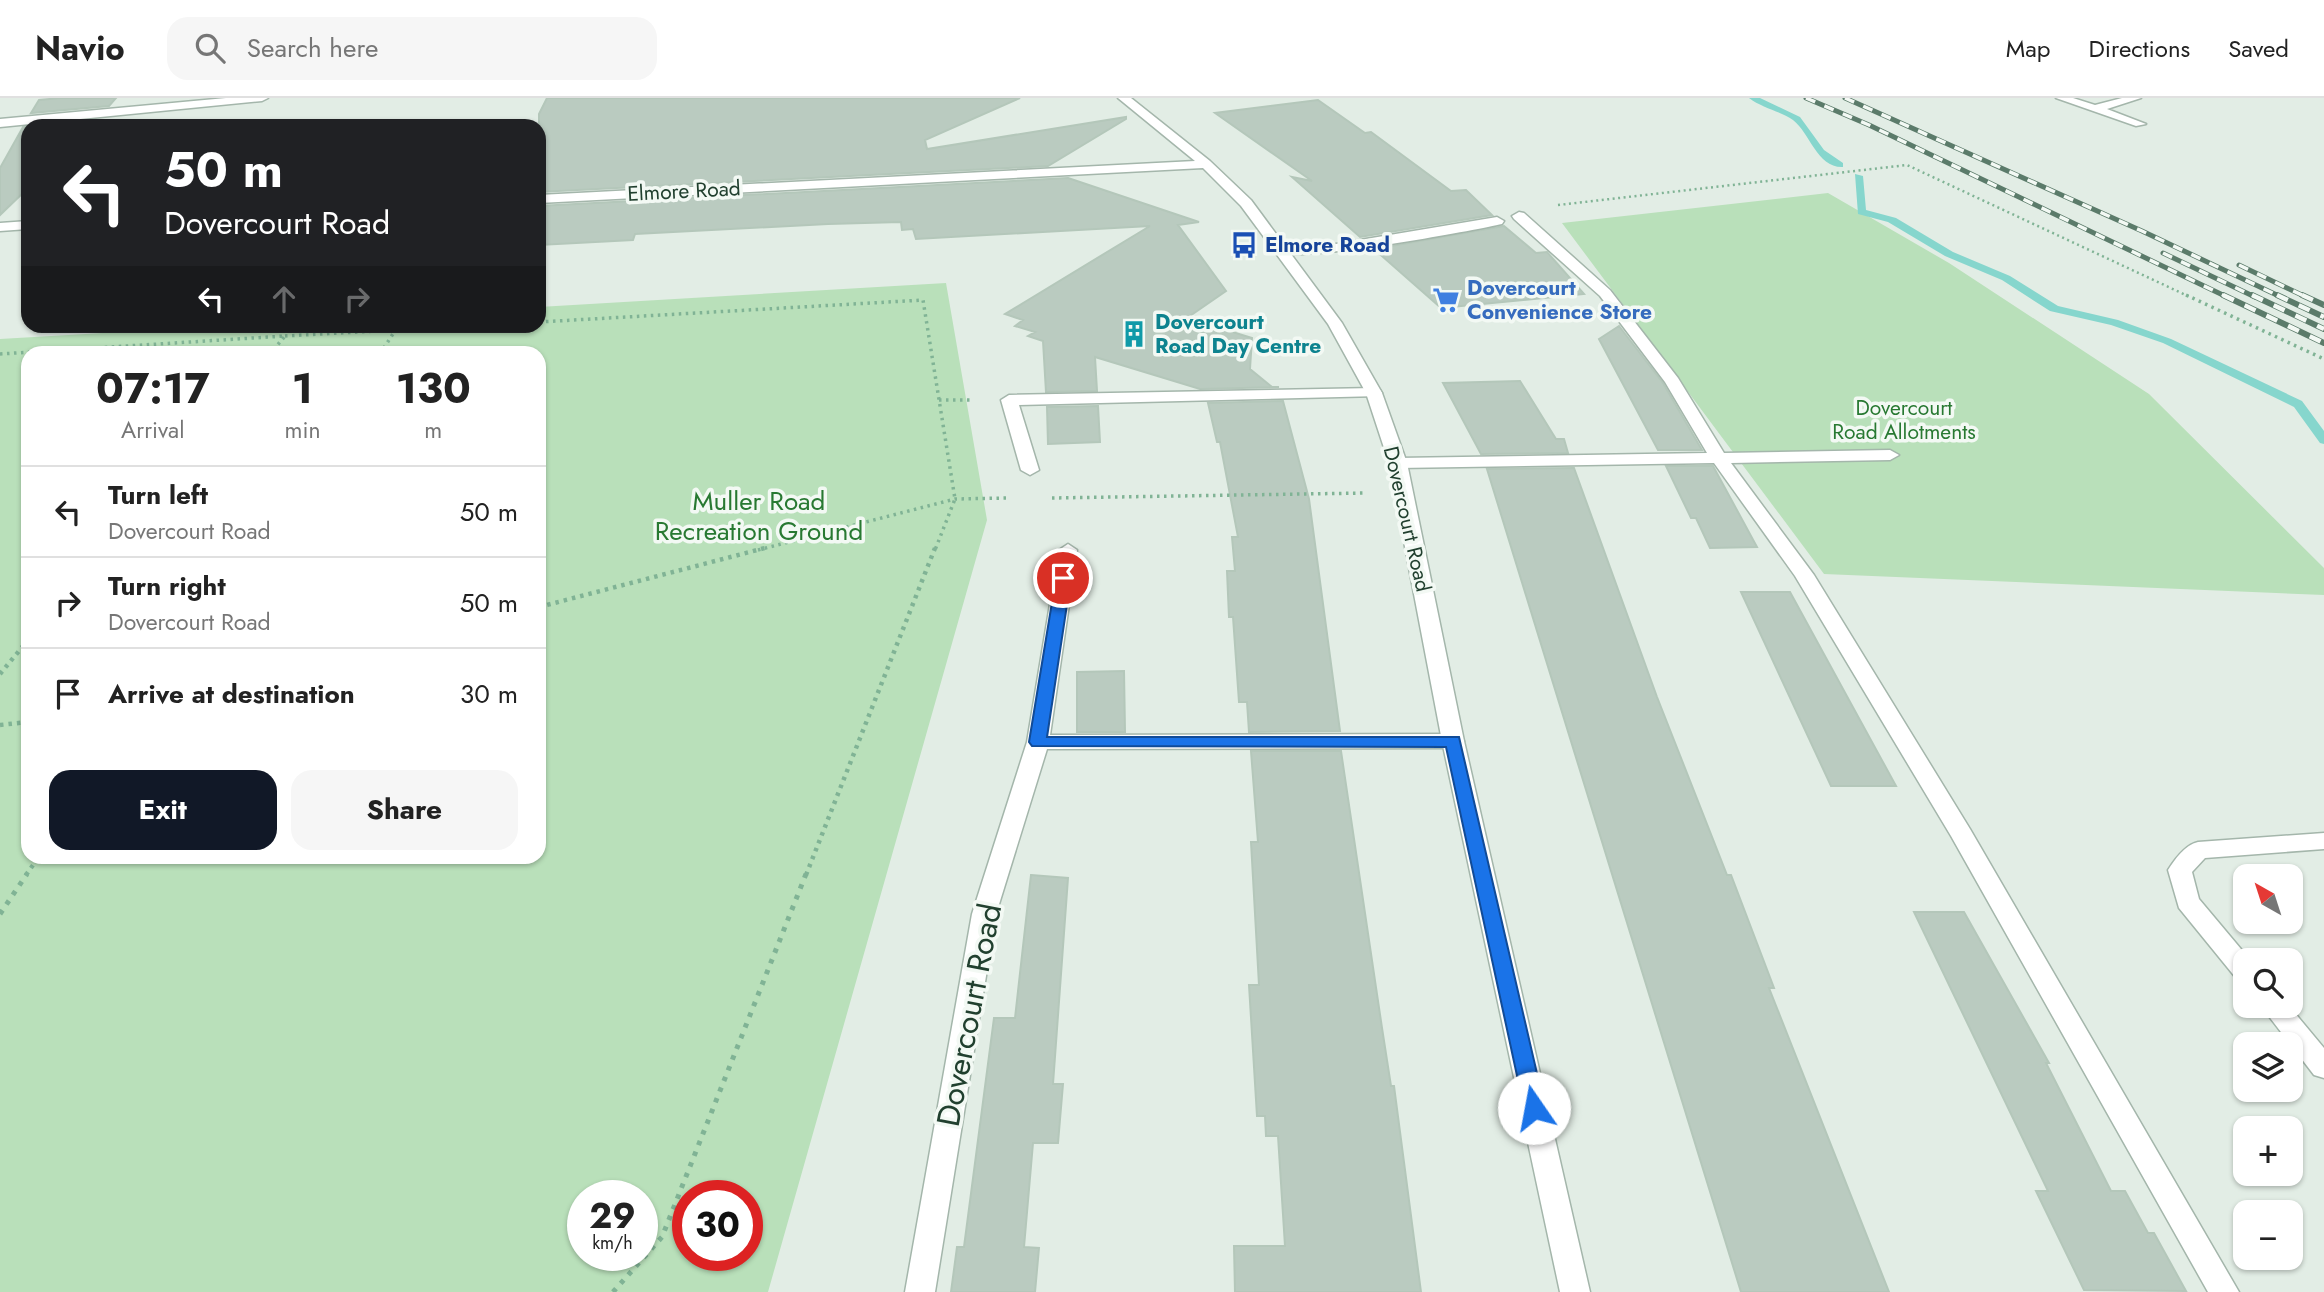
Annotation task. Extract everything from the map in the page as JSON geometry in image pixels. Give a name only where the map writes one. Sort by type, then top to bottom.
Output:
[{"type":"street","points":[[42,119],[262,98]]},
{"type":"street","name":"Dovercourt Road","points":[[1124,98],[1206,164],[1247,203],[1335,323],[1374,393],[1398,463],[1453,741],[1574,1292]]},
{"type":"street","points":[[2062,98],[2140,124]]},
{"type":"street","points":[[2094,109],[2135,98]]},
{"type":"street","points":[[0,123],[21,121]]},
{"type":"street","name":"Elmore Road","points":[[546,199],[1206,164]]},
{"type":"street","points":[[1519,216],[1605,293],[1672,381],[1719,458],[1804,575],[1962,835],[2224,1292]]},
{"type":"street","points":[[1284,251],[1330,249],[1497,221]]},
{"type":"street","points":[[0,227],[21,226]]},
{"type":"street","points":[[1030,470],[1009,400],[1374,393]]},
{"type":"street","points":[[1398,463],[1890,455]]},
{"type":"street","name":"Dovercourt Road","points":[[920,1292],[984,914],[1038,742],[1068,550]]},
{"type":"street","points":[[1038,742],[1453,741]]},
{"type":"street","points":[[2233,956],[2188,902],[2180,870],[2198,850],[2324,841]]},
{"type":"street","points":[[2284,1018],[2324,1067]]},
{"type":"path","points":[[1519,216],[1567,203],[1907,165],[2324,359]]},
{"type":"path","points":[[546,322],[923,300],[955,499],[662,1237],[613,1292]]},
{"type":"path","points":[[127,346],[327,333]]},
{"type":"path","points":[[277,346],[285,336]]},
{"type":"path","points":[[0,354],[21,353]]},
{"type":"path","points":[[939,400],[967,400]]},
{"type":"path","points":[[1060,498],[1404,493]]},
{"type":"path","points":[[546,605],[955,499],[996,498]]},
{"type":"path","points":[[0,674],[21,648]]},
{"type":"path","points":[[0,725],[21,723]]},
{"type":"path","points":[[0,914],[34,864]]},
{"type":"green space","name":"Dovercourt Road Allotments","points":[[1828,193],[1949,263],[2149,394],[2324,568],[2324,595],[1824,574],[1562,223]]},
{"type":"green space","name":"Muller Road Recreation Ground","points":[[946,283],[987,520],[768,1292],[0,1292],[0,339],[102,333],[546,333],[546,307]]},
{"type":"building","points":[[116,98],[109,106],[31,113],[39,100]]},
{"type":"building","points":[[547,98],[1020,98],[925,140],[927,149],[1126,119],[1048,166],[546,192],[546,119],[539,119]]},
{"type":"building","points":[[1318,100],[1365,133],[1371,132],[1451,191],[1466,190],[1492,215],[1360,237],[1292,177],[1312,181],[1215,113]]},
{"type":"building","points":[[21,131],[21,195],[0,215],[0,168]]},
{"type":"building","points":[[1068,178],[1199,222],[1178,225],[1226,291],[1187,318],[1252,338],[1250,369],[1272,387],[1279,387],[1200,389],[1095,357],[1097,391],[1046,392],[1043,341],[1028,336],[1035,332],[1015,326],[1023,320],[1005,314],[1150,226],[916,239],[913,229],[902,230],[901,222],[828,224],[635,234],[633,240],[546,245],[546,206]]},
{"type":"building","points":[[1504,226],[1536,253],[1547,252],[1584,294],[1441,308],[1374,249]]},
{"type":"building","points":[[1619,326],[1663,383],[1702,450],[1658,450],[1599,339]]},
{"type":"building","points":[[1520,381],[1556,439],[1564,439],[1568,453],[1481,454],[1443,383]]},
{"type":"building","points":[[1283,401],[1309,499],[1340,731],[1249,732],[1247,702],[1239,702],[1233,617],[1229,617],[1227,571],[1235,571],[1232,537],[1238,537],[1220,442],[1217,442],[1208,403]]},
{"type":"building","points":[[1098,406],[1100,442],[1048,444],[1047,407]]},
{"type":"building","points":[[1666,466],[1713,466],[1757,547],[1710,548],[1696,518],[1691,518]]},
{"type":"building","points":[[1574,468],[1657,697],[1727,875],[1731,875],[1774,988],[1769,988],[1889,1292],[1741,1292],[1487,469]]},
{"type":"building","points":[[1741,592],[1790,592],[1896,786],[1831,786]]},
{"type":"building","points":[[1124,671],[1125,732],[1077,732],[1077,672]]},
{"type":"building","points":[[1251,751],[1341,751],[1391,1086],[1394,1086],[1421,1292],[1235,1292],[1234,1246],[1285,1246],[1278,1136],[1266,1136],[1265,1116],[1257,1116],[1249,985],[1259,985],[1251,842],[1258,842]]},
{"type":"building","points":[[1031,875],[1068,878],[1053,1084],[1063,1084],[1058,1143],[1033,1143],[1024,1247],[1039,1248],[1035,1292],[951,1292],[957,1247],[964,1247],[994,1018],[1015,1018]]},
{"type":"building","points":[[1914,912],[1964,912],[2049,1063],[2046,1063],[2111,1191],[2125,1191],[2148,1233],[2154,1233],[2186,1291],[2084,1290],[2036,1191],[2048,1191]]},
{"type":"waterway","points":[[1753,98],[1797,119],[1821,152],[1840,165]]},
{"type":"waterway","points":[[1858,176],[1861,212],[1892,220],[1949,254],[2006,278],[2054,309],[2114,322],[2167,341],[2298,404],[2324,440]]},
{"type":"railway","points":[[1806,98],[1869,125],[2227,297]]},
{"type":"railway","points":[[1845,98],[2142,231],[2281,297]]},
{"type":"railway","points":[[2163,253],[2255,297]]},
{"type":"railway","points":[[2239,265],[2306,297]]},
{"type":"railway","points":[[2223,295],[2324,343]]},
{"type":"railway","points":[[2252,295],[2324,329]]},
{"type":"railway","points":[[2277,295],[2324,317]]},
{"type":"railway","points":[[2302,295],[2324,305]]},
{"type":"place","name":"Elmore Road","points":[[1244,245]]},
{"type":"place","name":"Dovercourt Convenience Store","points":[[1446,300]]},
{"type":"place","name":"Dovercourt Road Day Centre","points":[[1134,334]]},
{"type":"route","points":[[1063,578],[1038,742],[1453,741],[1534,1108]]}]
